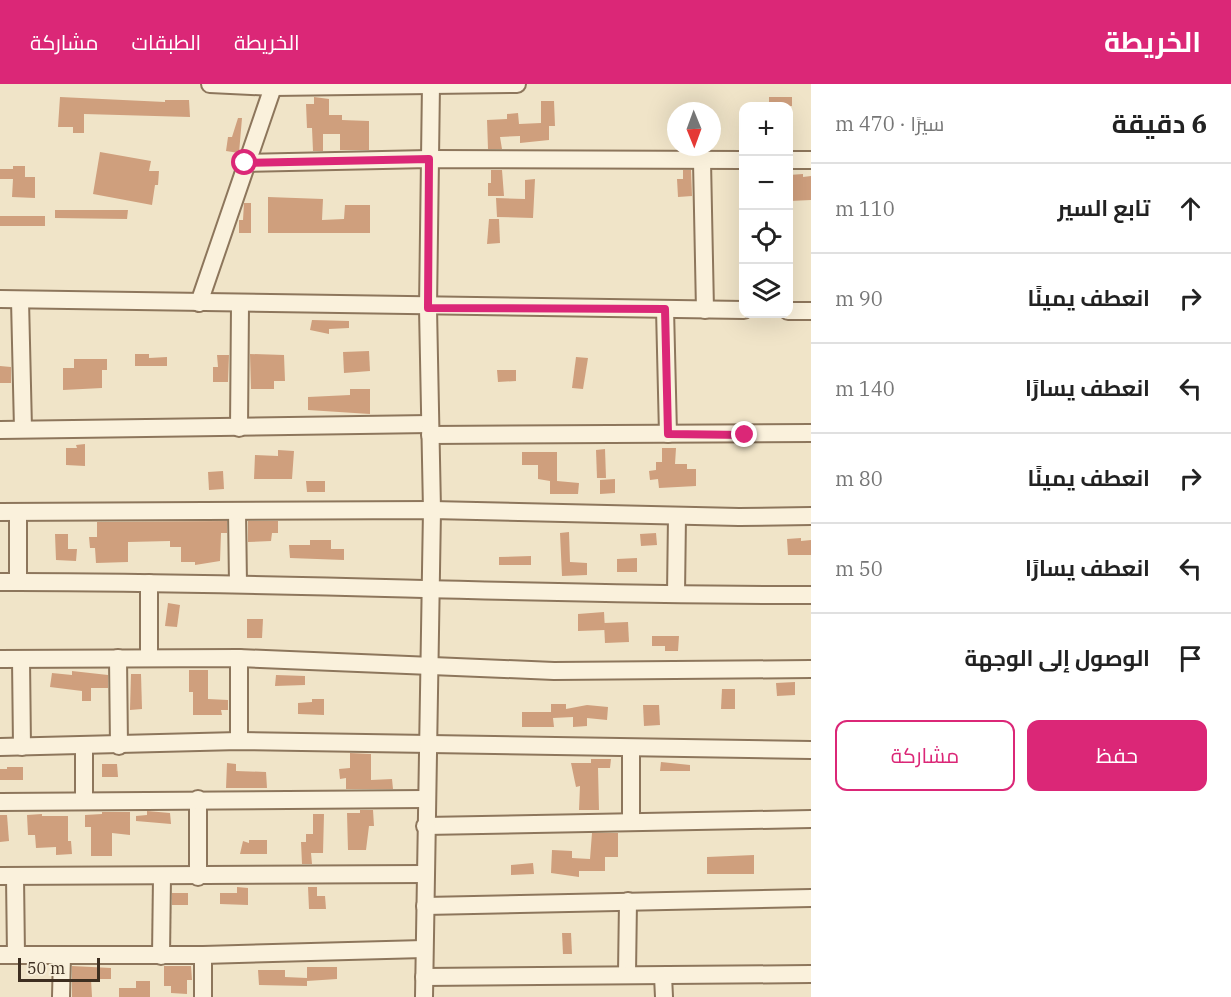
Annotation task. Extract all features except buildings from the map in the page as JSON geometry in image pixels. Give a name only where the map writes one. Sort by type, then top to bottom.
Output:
[{"type":"street","points":[[210,84],[273,87],[517,84]]},
{"type":"street","points":[[424,997],[425,799],[432,510],[428,308],[431,85]]},
{"type":"street","points":[[199,303],[245,163],[273,87]]},
{"type":"street","points":[[245,163],[429,159],[739,160]]},
{"type":"street","points":[[793,160],[811,160]]},
{"type":"street","points":[[702,161],[705,310]]},
{"type":"street","points":[[0,299],[428,308],[739,310]]},
{"type":"street","points":[[20,300],[23,429]]},
{"type":"street","points":[[239,428],[240,305]]},
{"type":"street","points":[[665,309],[668,434]]},
{"type":"street","points":[[793,311],[811,312]]},
{"type":"street","points":[[0,430],[239,428],[668,434],[811,433]]},
{"type":"street","points":[[0,512],[432,510],[677,516],[811,516]]},
{"type":"street","points":[[237,511],[238,584]]},
{"type":"street","points":[[18,512],[18,582]]},
{"type":"street","points":[[676,594],[677,516]]},
{"type":"street","points":[[0,582],[238,584],[430,590],[811,595]]},
{"type":"street","points":[[149,583],[149,657]]},
{"type":"street","points":[[118,658],[119,746]]},
{"type":"street","points":[[239,658],[239,741]]},
{"type":"street","points":[[0,659],[239,658],[554,671],[811,669]]},
{"type":"street","points":[[21,659],[22,747]]},
{"type":"street","points":[[0,747],[84,747],[239,741],[631,749],[811,750]]},
{"type":"street","points":[[84,747],[84,800]]},
{"type":"street","points":[[631,749],[631,820]]},
{"type":"street","points":[[198,799],[198,877]]},
{"type":"street","points":[[0,802],[425,799]]},
{"type":"street","points":[[425,826],[631,820],[811,819]]},
{"type":"street","points":[[424,874],[198,877],[8,876],[8,955],[203,956],[424,949]]},
{"type":"street","points":[[161,956],[162,877]]},
{"type":"street","points":[[425,906],[811,898]]},
{"type":"street","points":[[627,974],[628,901]]},
{"type":"street","points":[[61,997],[62,955]]},
{"type":"street","points":[[203,956],[203,997]]},
{"type":"street","points":[[424,977],[811,974]]},
{"type":"street","points":[[663,976],[664,997]]},
{"type":"route","points":[[245,163],[429,159],[428,308],[665,309],[668,434],[745,435]]}]
